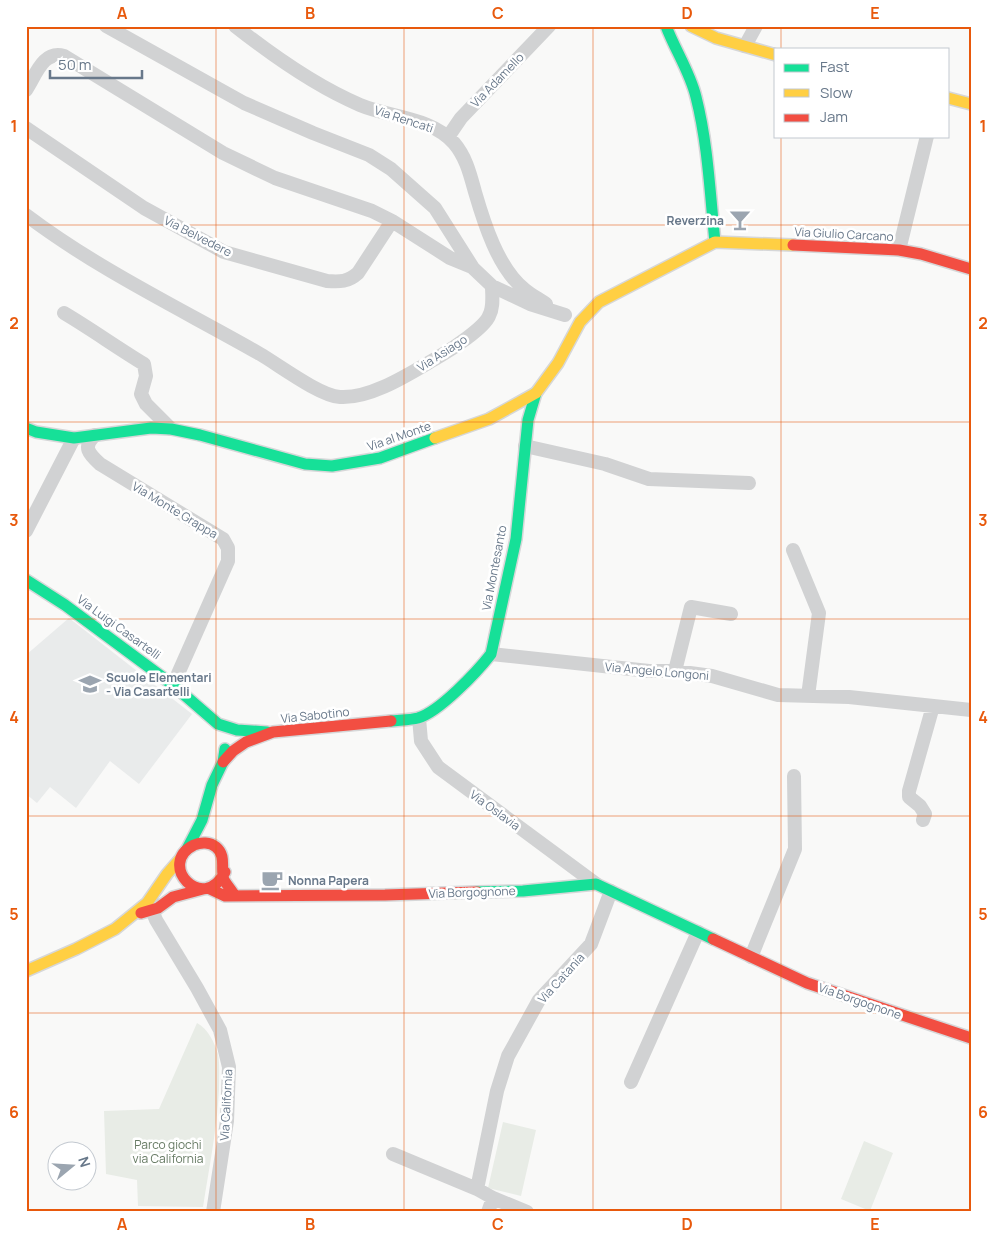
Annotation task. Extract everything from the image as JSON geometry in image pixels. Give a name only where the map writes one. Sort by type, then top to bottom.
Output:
[{"type":"street","points":[[106,26],[244,102],[313,133],[369,155],[391,169],[435,208],[473,268],[492,286],[530,304],[565,315]]},
{"type":"street","name":"Via Rencati","points":[[235,26],[288,66],[324,87],[361,106],[406,118],[438,130],[448,137],[464,158],[484,220],[496,250],[507,269],[523,288],[565,315],[580,322]]},
{"type":"street","name":"Via Adamello","points":[[448,137],[461,118],[548,26]]},
{"type":"street","points":[[666,26],[688,72],[696,96],[705,146],[715,242]]},
{"type":"street","points":[[691,26],[716,38],[774,53]]},
{"type":"street","points":[[745,46],[756,26]]},
{"type":"street","points":[[26,90],[47,57],[56,54],[64,56],[223,153],[275,178],[372,211],[392,221],[450,258],[473,268]]},
{"type":"street","points":[[950,99],[971,104]]},
{"type":"street","name":"Via Belvedere","points":[[26,128],[144,208],[224,252],[327,281],[340,282],[350,279],[358,272],[392,221]]},
{"type":"street","points":[[899,250],[927,138]]},
{"type":"street","name":"Via Asiago","points":[[26,215],[54,236],[149,293],[261,354],[318,389],[337,397],[354,397],[382,387],[466,339],[489,317],[492,305],[492,286]]},
{"type":"street","name":"Via Giulio Carcano","points":[[715,242],[899,250],[921,254],[971,269]]},
{"type":"street","name":"Via al Monte","points":[[26,428],[36,432],[74,438],[151,428],[171,429],[200,435],[305,464],[332,466],[380,458],[489,419],[536,393],[558,363],[580,322],[599,302],[715,242]]},
{"type":"street","points":[[64,313],[144,364],[146,376],[141,394],[146,404],[171,429]]},
{"type":"street","name":"Via Montesanto","points":[[419,718],[442,704],[480,668],[491,654],[516,539],[529,414],[536,393]]},
{"type":"street","points":[[514,406],[526,408],[529,414]]},
{"type":"street","name":"Via Monte Grappa","points":[[95,435],[89,440],[88,446],[90,455],[100,464],[222,539],[228,548],[228,561],[173,685]]},
{"type":"street","points":[[26,531],[74,438]]},
{"type":"street","points":[[525,446],[604,464],[649,479],[749,484]]},
{"type":"street","points":[[793,550],[819,613],[808,696]]},
{"type":"street","name":"Via Luigi Casartelli","points":[[26,580],[64,605],[173,685],[218,724],[237,730],[273,732]]},
{"type":"street","points":[[675,671],[692,607],[731,614]]},
{"type":"street","name":"Via Angelo Longoni","points":[[491,654],[712,676],[778,695],[849,697],[971,710]]},
{"type":"street","points":[[923,820],[925,814],[920,806],[909,797],[908,790],[932,706]]},
{"type":"street","name":"Via Sabotino","points":[[187,849],[198,829],[212,785],[223,762],[233,751],[246,742],[273,732],[419,718]]},
{"type":"street","name":"Via Oslavia","points":[[419,718],[421,741],[438,767],[596,884]]},
{"type":"street","name":"Via Sabotino","points":[[218,724],[225,740],[223,762]]},
{"type":"street","points":[[751,957],[795,849],[794,776]]},
{"type":"street","name":"Via Sabotino","points":[[207,804],[207,832],[215,846]]},
{"type":"street","points":[[154,905],[167,874],[187,849],[200,842],[215,846],[225,858],[224,879],[235,896]]},
{"type":"street","points":[[180,859],[179,869],[182,878],[190,886],[206,889]]},
{"type":"street","points":[[26,971],[107,934],[134,915],[154,905],[173,897],[218,884],[225,872]]},
{"type":"street","name":"Via Borgognone","points":[[206,889],[225,896],[385,895],[523,891],[596,884],[807,983],[971,1038]]},
{"type":"street","name":"Via Catania","points":[[477,1188],[497,1091],[508,1056],[539,1000],[592,944],[610,891]]},
{"type":"street","name":"Via California","points":[[154,905],[160,926],[220,1030],[229,1067],[227,1121],[214,1212]]},
{"type":"street","points":[[631,1082],[698,932]]},
{"type":"street","points":[[393,1154],[477,1188],[491,1205],[527,1212]]},
{"type":"shaded area","name":"Scuole Elementari - Via Casartelli","points":[[69,618],[192,714],[139,784],[110,761],[76,808],[50,787],[37,803],[26,794],[26,655]]},
{"type":"green space","name":"Parco giochi via California","points":[[197,1023],[205,1029],[213,1041],[218,1054],[219,1067],[216,1119],[203,1207],[138,1206],[137,1180],[106,1174],[104,1111],[159,1109]]},
{"type":"green space","points":[[503,1122],[536,1130],[521,1196],[488,1188]]},
{"type":"green space","points":[[864,1141],[893,1153],[870,1211],[841,1199]]},
{"type":"traffic: fast","points":[[666,26],[696,97],[708,169],[715,242]]},
{"type":"traffic: fast","points":[[391,721],[418,718],[436,708],[467,681],[491,654],[516,539],[528,420],[536,393]]},
{"type":"traffic: fast","points":[[26,428],[36,432],[74,438],[151,428],[171,429],[200,435],[305,464],[332,466],[380,458],[435,438]]},
{"type":"traffic: fast","points":[[26,580],[65,605],[173,685],[218,724],[237,730],[267,732]]},
{"type":"traffic: fast","points":[[187,849],[202,820],[212,785],[223,762],[225,749]]},
{"type":"traffic: fast","points":[[477,892],[523,891],[596,884],[713,939]]},
{"type":"traffic: slow","points":[[691,26],[716,38],[774,54]]},
{"type":"traffic: slow","points":[[950,99],[971,104]]},
{"type":"traffic: slow","points":[[435,438],[489,419],[536,393],[558,363],[580,322],[599,302],[715,242],[793,245]]},
{"type":"traffic: slow","points":[[26,971],[115,929],[147,903],[180,859]]},
{"type":"traffic: jam","points":[[793,245],[899,250],[921,254],[971,269]]},
{"type":"traffic: jam","points":[[223,762],[233,751],[246,742],[273,732],[391,721]]},
{"type":"traffic: jam","points":[[225,872],[216,884],[206,889],[196,887],[187,882],[181,873],[180,863],[184,853],[194,845],[200,843],[214,845],[221,854],[222,858],[223,871],[223,876],[224,880],[235,896]]},
{"type":"traffic: jam","points":[[208,888],[225,896],[385,895],[477,892]]},
{"type":"traffic: jam","points":[[141,913],[158,908],[173,897],[203,889]]},
{"type":"traffic: jam","points":[[713,939],[807,983],[971,1038]]},
{"type":"place","name":"Reverzina","points":[[740,220]]},
{"type":"place","name":"Scuole Elementari - Via Casartelli","points":[[90,684]]},
{"type":"place","name":"Nonna Papera","points":[[272,880]]}]
